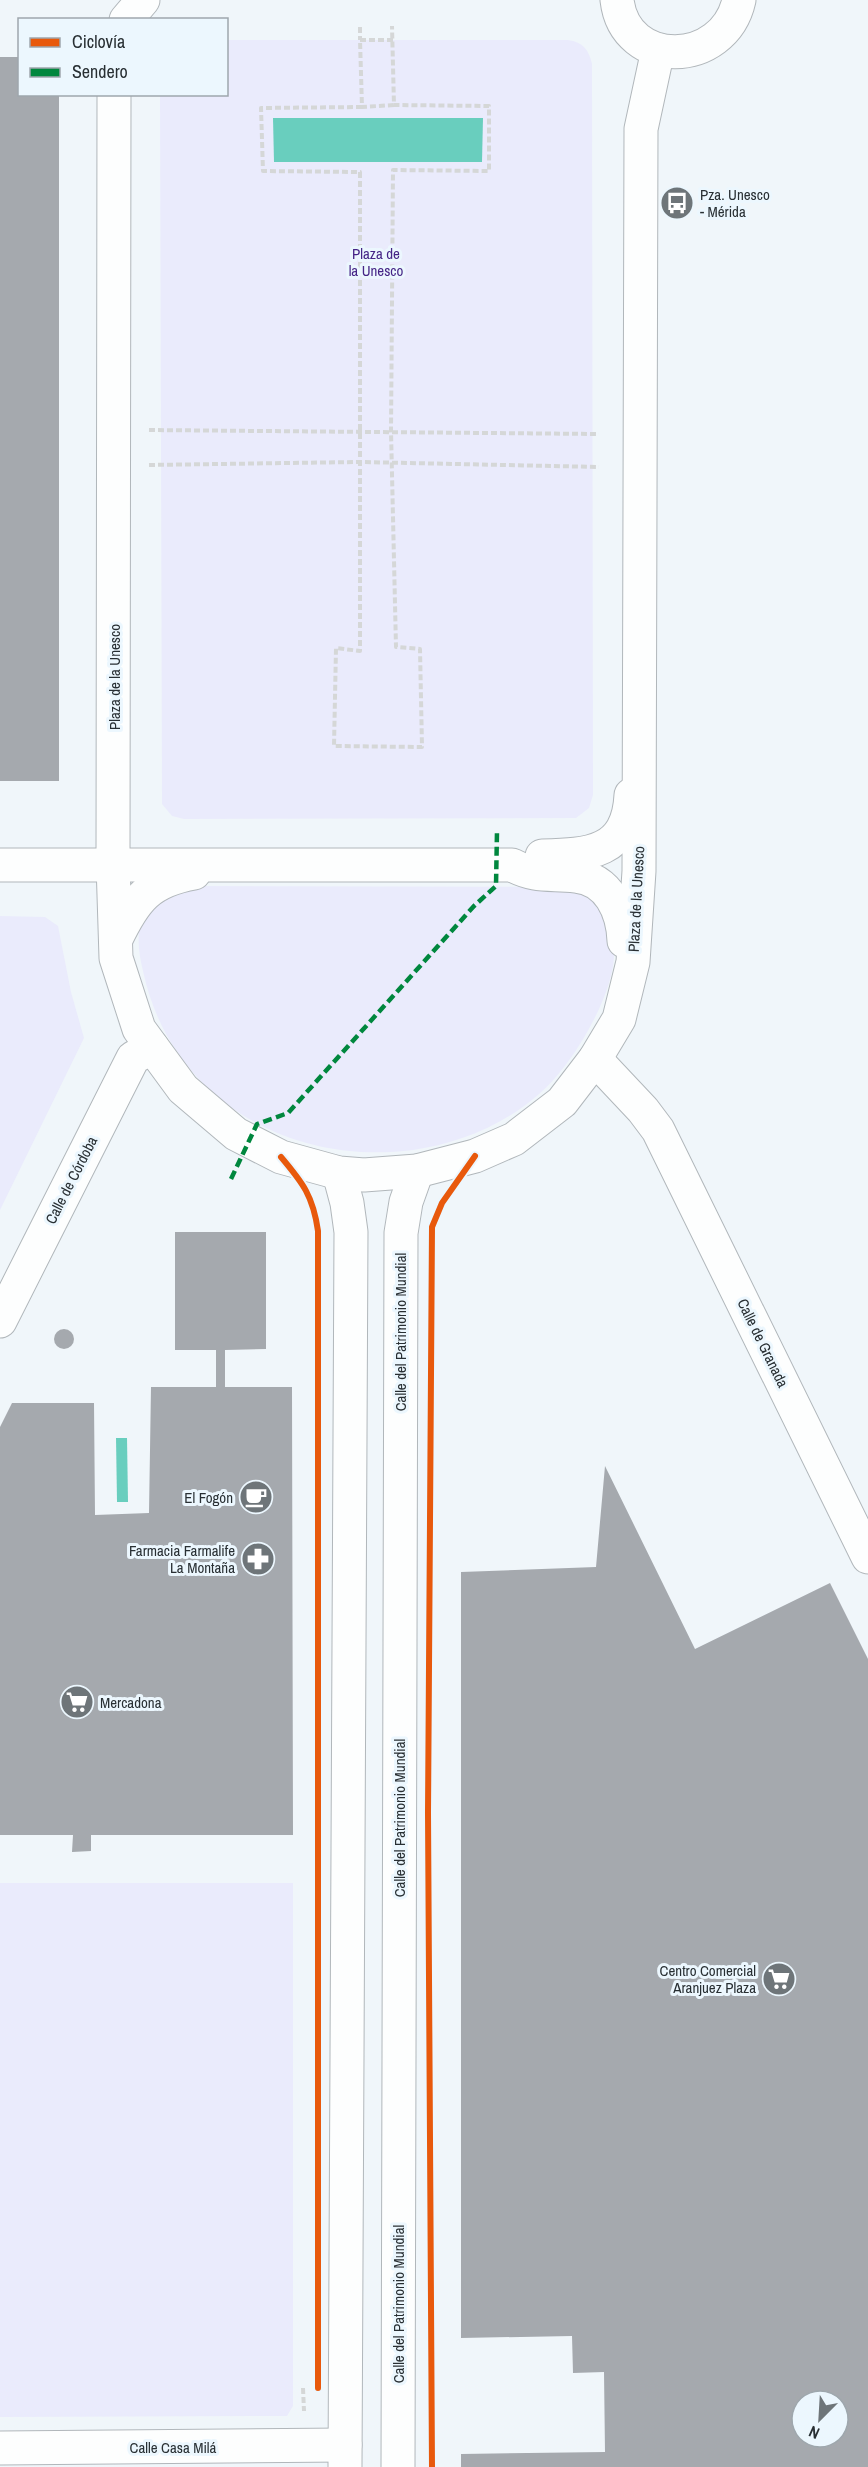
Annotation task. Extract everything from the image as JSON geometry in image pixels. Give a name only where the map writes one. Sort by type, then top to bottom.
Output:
[{"type":"street","points":[[128,18],[143,0]]},
{"type":"street","points":[[617,0],[626,26],[640,41],[658,50],[678,53],[698,50],[715,40],[729,27],[739,0]]},
{"type":"street","name":"Plaza de la Unesco","points":[[114,96],[113,864],[116,958],[139,1029],[183,1089],[236,1134],[281,1157],[339,1173],[364,1175],[417,1172],[475,1156],[514,1139],[562,1102],[595,1059],[619,1019],[626,982],[633,962],[639,871],[641,129],[658,50]]},
{"type":"street","points":[[512,865],[528,857],[594,853],[615,839],[626,826],[630,810],[632,762],[640,745]]},
{"type":"street","points":[[116,939],[128,913],[141,896],[158,883],[175,876],[197,873],[241,872],[253,864]]},
{"type":"street","points":[[0,865],[512,865],[530,874],[579,876],[598,885],[614,900],[623,924],[624,939],[620,968],[626,982]]},
{"type":"street","name":"Calle de Córdoba","points":[[0,1322],[133,1058],[152,1047]]},
{"type":"street","name":"Calle de Granada","points":[[595,1059],[643,1110],[658,1130],[868,1557]]},
{"type":"street","name":"Calle del Patrimonio Mundial","points":[[398,2467],[401,1233],[406,1202],[417,1172]]},
{"type":"street","points":[[339,1173],[347,1203],[351,1232],[345,2456]]},
{"type":"street","name":"Calle Casa Milá","points":[[0,2448],[345,2456]]},
{"type":"path","points":[[392,26],[394,105]]},
{"type":"path","points":[[360,27],[362,107]]},
{"type":"path","points":[[360,40],[393,40]]},
{"type":"path","points":[[489,106],[489,171],[393,170],[391,431],[396,648],[420,649],[422,747],[334,746],[336,648],[360,651],[360,172],[263,171],[261,108],[362,107],[489,106]]},
{"type":"path","points":[[149,430],[599,434]]},
{"type":"path","points":[[148,465],[359,462],[599,467]]},
{"type":"path","points":[[303,2388],[304,2422]]},
{"type":"green space","name":"Plaza de la Unesco","points":[[228,40],[568,40],[581,45],[589,55],[592,64],[593,795],[589,808],[576,818],[184,819],[172,816],[162,804],[160,96],[228,96]]},
{"type":"green space","points":[[191,886],[569,887],[601,904],[611,931],[614,962],[605,994],[582,1042],[550,1084],[516,1112],[477,1133],[413,1150],[367,1152],[322,1147],[280,1134],[241,1114],[207,1088],[179,1055],[157,1016],[140,955],[141,920],[150,905]]},
{"type":"green space","points":[[0,916],[45,917],[58,926],[71,992],[84,1038],[0,1210]]},
{"type":"green space","points":[[0,1883],[293,1883],[293,2406],[287,2416],[0,2417]]},
{"type":"shaded area","points":[[273,118],[483,118],[482,162],[274,162]]},
{"type":"shaded area","points":[[116,1438],[127,1438],[128,1502],[117,1502]]},
{"type":"building","points":[[0,57],[18,57],[18,96],[59,96],[59,781],[0,781]]},
{"type":"building","points":[[175,1232],[266,1232],[266,1349],[225,1350],[225,1387],[292,1387],[293,1835],[91,1835],[91,1851],[72,1852],[73,1835],[0,1835],[0,1427],[12,1403],[94,1403],[95,1515],[149,1513],[151,1387],[216,1387],[216,1350],[175,1350]]},
{"type":"building","points":[[60,1329],[68,1329],[74,1335],[74,1343],[68,1349],[60,1349],[54,1343],[54,1335]]},
{"type":"building","points":[[605,1466],[695,1649],[830,1583],[868,1659],[868,2467],[461,2467],[461,2454],[605,2452],[604,2372],[573,2373],[572,2336],[461,2338],[461,1572],[596,1567]]},
{"type":"marked path","points":[[231,1179],[257,1124],[288,1113],[474,906],[496,886],[497,831]]},
{"type":"cycle path","points":[[432,2467],[428,1813],[432,1227],[442,1203],[475,1156]]},
{"type":"cycle path","points":[[281,1157],[306,1191],[313,1208],[318,1231],[318,2388]]},
{"type":"place","name":"Pza. Unesco - Mérida","points":[[677,203]]},
{"type":"place","name":"El Fogón","points":[[256,1497]]},
{"type":"place","name":"Farmacia Farmalife La Montaña","points":[[258,1559]]},
{"type":"place","name":"Mercadona","points":[[77,1702]]},
{"type":"place","name":"Centro Comercial Aranjuez Plaza","points":[[779,1979]]}]
